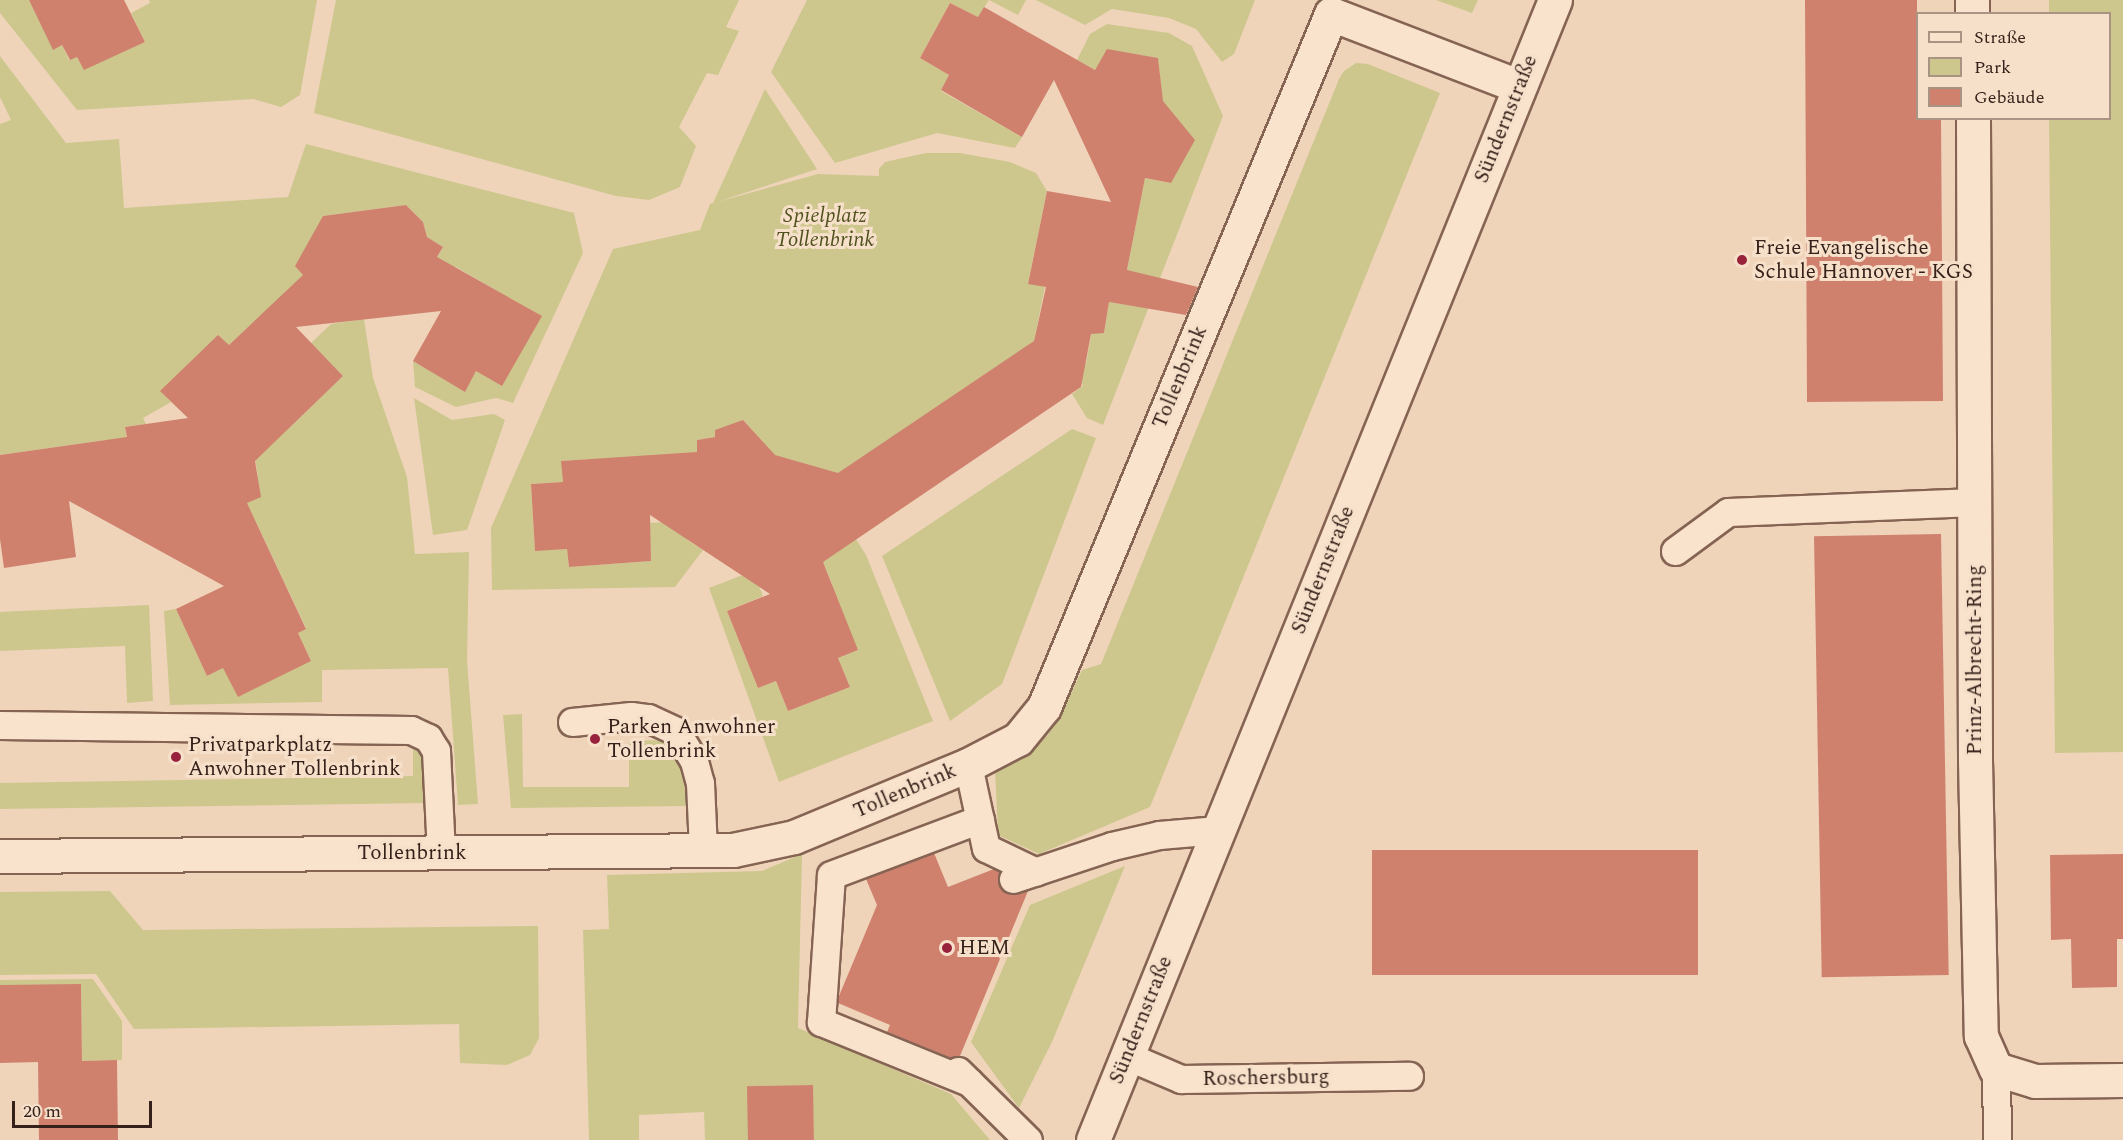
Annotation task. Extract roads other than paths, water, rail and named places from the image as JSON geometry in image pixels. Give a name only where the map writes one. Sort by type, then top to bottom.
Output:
[{"type":"street","name":"Sündernstraße","points":[[1093,1140],[1555,0]]},
{"type":"street","name":"Tollenbrink","points":[[0,856],[733,850],[794,837],[968,765],[1018,739],[1044,707],[1329,7],[1519,86]]},
{"type":"street","name":"Prinz-Albrecht-Ring","points":[[1973,120],[1975,760],[1981,1036],[1996,1069]]},
{"type":"street","points":[[1996,1069],[2035,1081],[2123,1080]]},
{"type":"lane","points":[[1675,550],[1728,512],[1975,502]]},
{"type":"lane","points":[[572,722],[640,717],[676,731],[694,761],[700,783],[703,850]]},
{"type":"lane","points":[[0,725],[411,730],[428,738],[436,751],[441,853]]},
{"type":"lane","points":[[968,765],[986,848],[1025,875],[1112,846],[1159,835],[1218,830]]},
{"type":"lane","points":[[969,1082],[821,1022],[831,875],[980,819]]},
{"type":"lane","points":[[940,1053],[1028,1140]]},
{"type":"lane","name":"Roschersburg","points":[[1127,1056],[1181,1079],[1409,1076]]},
{"type":"lane","points":[[1996,1069],[1997,1140]]},
{"type":"place","name":"Freie Evangelische Schule Hannover - KGS","points":[[1742,260]]},
{"type":"place","name":"Parken Anwohner Tollenbrink","points":[[595,739]]},
{"type":"place","name":"Privatparkplatz Anwohner Tollenbrink","points":[[176,757]]},
{"type":"place","name":"HEM","points":[[947,948]]},
{"type":"park label","name":"Spielplatz Tollenbrink","points":[[825,228]]}]
